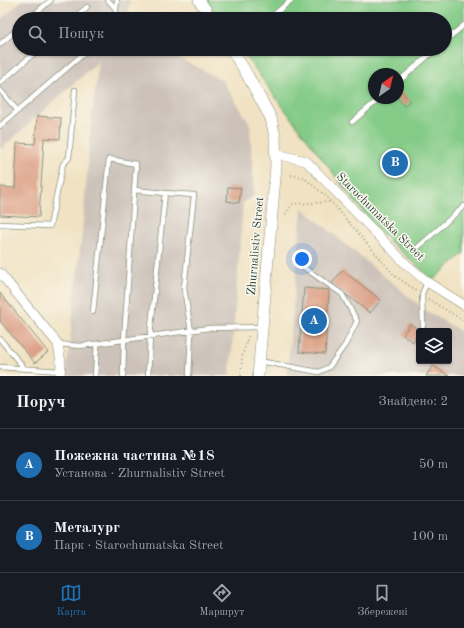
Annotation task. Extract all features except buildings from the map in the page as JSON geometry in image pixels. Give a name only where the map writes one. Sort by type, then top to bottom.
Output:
[{"type":"street","points":[[199,0],[207,12]]},
{"type":"street","name":"Zhurnalistiv Street","points":[[236,56],[271,118],[275,137],[276,154],[258,376]]},
{"type":"street","name":"Starochumatska Street","points":[[276,154],[306,161],[405,263],[427,282],[464,305]]},
{"type":"street","points":[[0,273],[58,344],[61,363],[60,373]]},
{"type":"lane","points":[[37,12],[51,0]]},
{"type":"lane","points":[[108,0],[116,9]]},
{"type":"lane","points":[[116,12],[117,0]]},
{"type":"lane","points":[[277,12],[291,0]]},
{"type":"lane","points":[[81,12],[87,7]]},
{"type":"lane","points":[[452,36],[464,25]]},
{"type":"lane","points":[[0,44],[12,34]]},
{"type":"lane","points":[[0,83],[31,56]]},
{"type":"lane","points":[[0,126],[81,56]]},
{"type":"lane","points":[[404,77],[428,56]]},
{"type":"lane","points":[[0,90],[18,111]]},
{"type":"lane","points":[[0,224],[50,226],[63,164],[69,158],[75,90]]},
{"type":"lane","points":[[352,122],[373,104]]},
{"type":"lane","points":[[93,312],[109,159],[136,164],[124,340],[123,376]]},
{"type":"lane","points":[[134,190],[194,194],[184,288],[192,331],[189,376]]},
{"type":"lane","points":[[148,376],[150,337],[164,193]]},
{"type":"lane","points":[[414,250],[464,206]]},
{"type":"lane","points":[[259,361],[319,372],[329,367],[345,345],[357,321],[342,294],[296,262]]},
{"type":"lane","points":[[423,326],[422,294],[427,282]]},
{"type":"lane","points":[[58,344],[80,346],[210,328],[262,327]]},
{"type":"lane","points":[[0,340],[24,368]]},
{"type":"lane","points":[[96,376],[97,344]]},
{"type":"lane","points":[[0,367],[24,368],[60,373]]},
{"type":"path","points":[[291,175],[303,177],[326,196],[395,276],[443,309],[464,321]]},
{"type":"path","points":[[285,214],[293,204],[331,202]]},
{"type":"path","points":[[240,376],[242,357],[251,327]]},
{"type":"shaded area","points":[[23,0],[130,0],[129,12],[12,12],[12,56],[175,56],[222,80],[250,124],[254,195],[243,203],[230,376],[66,376],[82,233],[92,114],[99,61],[0,150],[0,20]]},
{"type":"shaded area","points":[[302,208],[425,310],[464,333],[464,376],[287,376]]},
{"type":"green space","points":[[206,0],[464,0],[464,253],[433,280],[375,228],[246,56],[452,56],[452,12],[214,12]]},
{"type":"place","name":"Металург","points":[[395,163]]},
{"type":"place","name":"Пожежна частина №18","points":[[314,321]]}]
